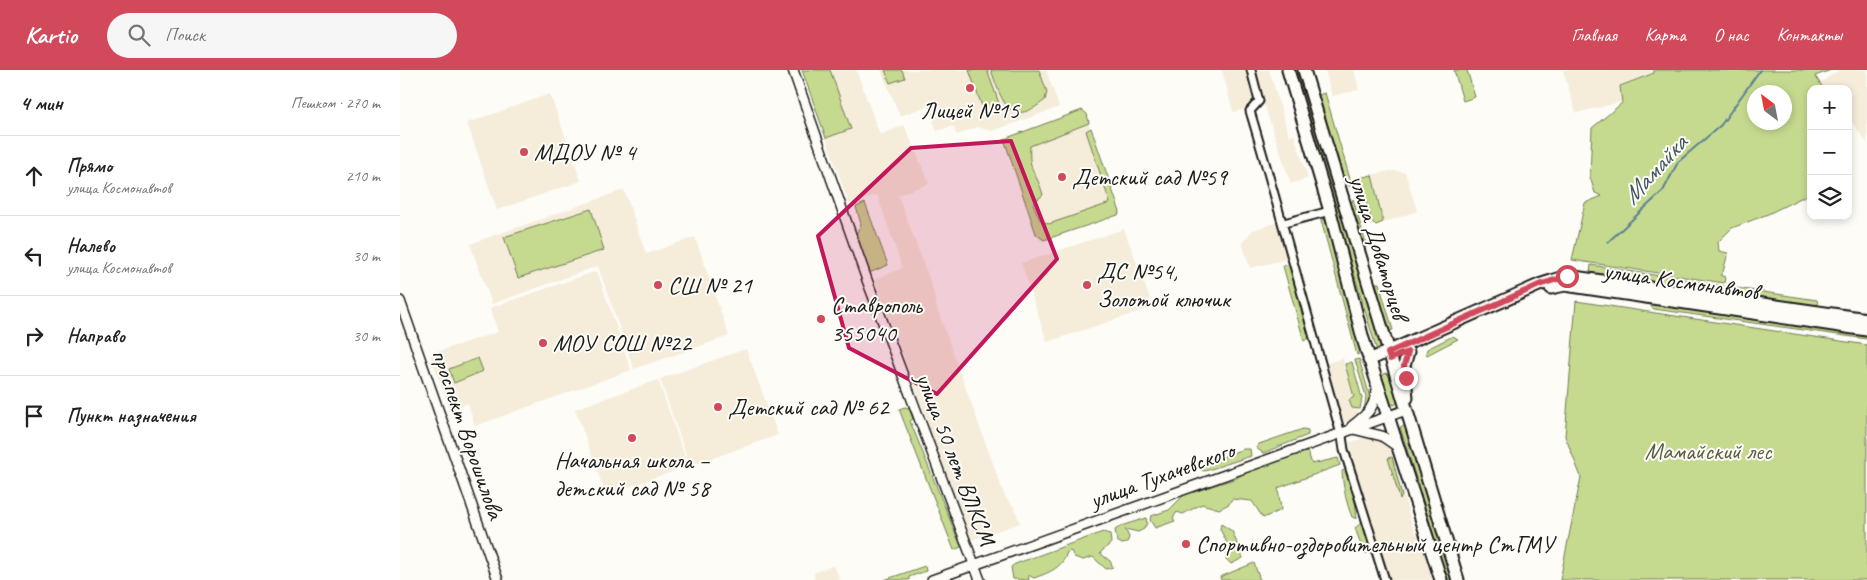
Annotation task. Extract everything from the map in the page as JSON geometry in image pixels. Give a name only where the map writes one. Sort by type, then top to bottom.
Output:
[{"type":"main road","name":"улица Доваторцев","points":[[1288,70],[1330,211],[1370,364],[1441,580]]},
{"type":"main road","name":"улица Доваторцев","points":[[1304,70],[1383,337],[1387,358],[1406,410],[1458,580]]},
{"type":"main road","name":"улица Космонавтов","points":[[1407,349],[1539,285],[1567,276],[1867,319]]},
{"type":"main road","name":"улица Космонавтов","points":[[1407,349],[1542,290],[1565,285],[1867,330]]},
{"type":"main road","points":[[1383,337],[1393,344],[1407,349]]},
{"type":"main road","points":[[1370,364],[1407,349]]},
{"type":"main road","points":[[1406,410],[1404,366],[1407,349]]},
{"type":"street","name":"улица 50 лет ВЛКСМ","points":[[793,70],[867,280],[980,580]]},
{"type":"street","points":[[1251,70],[1259,101],[1250,111],[1284,223],[1322,370],[1346,431]]},
{"type":"street","points":[[1284,223],[1330,211]]},
{"type":"street","name":"проспект Ворошилова","points":[[400,301],[498,580]]},
{"type":"street","points":[[1376,384],[1375,402],[1370,412],[1342,436],[1344,450],[1385,580]]},
{"type":"street","name":"улица Тухачевского","points":[[932,580],[1406,410]]},
{"type":"street","points":[[1346,431],[1382,436],[1399,448]]},
{"type":"highlighted area","points":[[1011,141],[1057,259],[937,394],[849,348],[818,236],[911,148]]},
{"type":"shaded area","points":[[830,70],[856,70],[880,135],[904,125],[926,175],[929,184],[898,195],[931,283],[938,311],[1005,497],[1014,507],[1020,523],[971,540],[875,279],[902,268],[877,195],[849,204],[826,138],[851,129]]},
{"type":"shaded area","name":"Лицей №15","points":[[881,70],[1046,70],[1059,107],[993,131],[977,127],[957,135],[953,126],[937,131],[928,106],[900,116]]},
{"type":"shaded area","points":[[1222,70],[1269,70],[1289,136],[1294,135],[1308,178],[1291,184],[1264,104],[1233,112]]},
{"type":"shaded area","points":[[1325,70],[1354,70],[1359,90],[1332,96]]},
{"type":"shaded area","points":[[1563,70],[1653,70],[1653,72],[1620,85],[1621,102],[1576,113]]},
{"type":"shaded area","points":[[1839,70],[1867,70],[1867,143],[1852,122],[1852,85],[1821,85],[1820,83]]},
{"type":"shaded area","name":"МДОУ № 4","points":[[550,94],[581,181],[497,210],[467,123]]},
{"type":"shaded area","name":"Детский сад №59","points":[[1085,114],[1119,214],[1040,241],[1006,141]]},
{"type":"shaded area","points":[[1390,171],[1405,172],[1417,211],[1374,226],[1359,178]]},
{"type":"shaded area","name":"СШ № 21","points":[[624,190],[646,254],[695,237],[729,336],[634,369],[598,266],[492,304],[470,244]]},
{"type":"shaded area","points":[[1281,221],[1291,258],[1250,268],[1242,243],[1253,230]]},
{"type":"shaded area","name":"ДС №54, Золотой ключик","points":[[1124,229],[1153,307],[1047,342],[1021,263]]},
{"type":"shaded area","name":"МОУ СОШ №22","points":[[597,271],[631,370],[475,426],[468,403],[450,410],[430,354],[498,332],[490,308]]},
{"type":"shaded area","name":"Детский сад № 62","points":[[746,349],[778,435],[690,466],[660,379]]},
{"type":"shaded area","points":[[1343,358],[1359,416],[1336,427],[1319,366]]},
{"type":"shaded area","name":"Начальная школа – детский сад № 58","points":[[658,380],[688,466],[606,495],[575,409]]},
{"type":"shaded area","points":[[1370,436],[1390,449],[1412,525],[1420,541],[1433,580],[1388,580],[1348,453],[1350,442]]},
{"type":"shaded area","points":[[834,565],[840,580],[811,580],[815,578],[814,573]]},
{"type":"green space","points":[[802,70],[830,70],[851,129],[826,138]]},
{"type":"green space","points":[[885,70],[902,70],[905,78],[890,83]]},
{"type":"green space","points":[[969,70],[987,70],[1000,106],[998,109],[988,114],[984,112]]},
{"type":"green space","points":[[991,70],[1039,70],[1047,92],[1045,100],[1033,109],[1015,112],[1008,108],[1003,101]]},
{"type":"green space","points":[[1294,70],[1298,70],[1382,349],[1377,351]]},
{"type":"green space","points":[[1454,70],[1467,70],[1475,97],[1463,101]]},
{"type":"green space","points":[[1654,70],[1831,70],[1815,76],[1821,85],[1807,85],[1807,195],[1768,214],[1732,228],[1718,242],[1719,251],[1728,253],[1723,272],[1720,275],[1725,277],[1724,283],[1572,260],[1585,203],[1602,196],[1595,193],[1590,177],[1592,128],[1622,103],[1620,86],[1654,73]]},
{"type":"green space","points":[[1325,93],[1353,189],[1342,174],[1327,131],[1318,95]]},
{"type":"green space","points":[[1082,110],[1087,114],[1089,123],[1030,146],[1030,162],[1043,195],[1033,203],[1040,220],[1049,224],[1110,203],[1086,131],[1091,128],[1120,212],[1118,215],[1044,240],[1036,234],[1004,139]]},
{"type":"green space","points":[[1372,175],[1383,222],[1376,225],[1372,222],[1359,178]]},
{"type":"green space","points":[[1353,199],[1367,247],[1362,243],[1350,205]]},
{"type":"green space","points":[[865,203],[888,265],[869,273],[856,234],[861,224],[856,207]]},
{"type":"green space","points":[[591,209],[604,250],[518,278],[504,237]]},
{"type":"green space","points":[[1325,219],[1361,353],[1357,355],[1321,220]]},
{"type":"green space","points":[[1591,265],[1724,286],[1716,292],[1590,274]]},
{"type":"green space","points":[[1283,266],[1290,266],[1293,275],[1309,334],[1309,338],[1304,341]]},
{"type":"green space","points":[[1376,283],[1379,283],[1393,330],[1389,331]]},
{"type":"green space","points":[[1729,287],[1817,300],[1818,305],[1800,305],[1736,295],[1731,292]]},
{"type":"green space","name":"Мамайский лес","points":[[1576,301],[1867,345],[1867,580],[1560,580],[1581,477],[1565,436]]},
{"type":"green space","points":[[1652,303],[1867,334],[1867,339],[1654,309],[1651,307]]},
{"type":"green space","points":[[1453,336],[1458,339],[1427,355],[1427,349]]},
{"type":"green space","points":[[478,358],[483,371],[454,383],[449,369]]},
{"type":"green space","points":[[1359,359],[1370,397],[1364,412],[1366,396],[1355,360]]},
{"type":"green space","points":[[1352,362],[1362,398],[1360,409],[1352,408],[1349,400],[1354,397],[1345,364]]},
{"type":"green space","points":[[1385,373],[1389,374],[1398,401],[1395,405],[1389,403],[1381,378]]},
{"type":"green space","points":[[909,408],[913,419],[910,421],[961,547],[954,550],[899,409]]},
{"type":"green space","points":[[1405,426],[1453,580],[1448,580],[1400,427]]},
{"type":"green space","points":[[1303,429],[1308,430],[1308,435],[1263,453],[1256,448],[1259,444]]},
{"type":"green space","points":[[1243,449],[1250,449],[1251,456],[1205,471],[1201,470],[1199,466]]},
{"type":"green space","points":[[1305,452],[1308,453],[1312,464],[1338,458],[1340,465],[1278,488],[1281,510],[1263,518],[1252,501],[1232,499],[1229,504],[1219,509],[1202,504],[1183,514],[1177,512],[1173,518],[1175,521],[1155,528],[1150,520],[1151,516],[1169,510],[1184,495],[1237,478],[1245,472]]},
{"type":"green space","points":[[1392,457],[1402,496],[1400,499],[1388,458]]},
{"type":"green space","points":[[1345,470],[1355,501],[1357,519],[1352,517],[1346,500],[1342,471]]},
{"type":"green space","points":[[1146,518],[1147,523],[1144,529],[1138,532],[1125,529],[1129,537],[1127,543],[1122,544],[1117,541],[1115,530],[1121,526]]},
{"type":"green space","points":[[1221,524],[1232,531],[1243,558],[1231,564],[1226,559],[1228,545],[1220,529]]},
{"type":"green space","points":[[1363,524],[1370,551],[1368,553],[1364,553],[1355,528]]},
{"type":"green space","points":[[1103,532],[1110,534],[1111,543],[1100,553],[1110,561],[1113,567],[1106,569],[1093,557],[1083,560],[1074,557],[1071,551],[1067,552],[1062,562],[1050,572],[1034,578],[1028,575],[1029,580],[1013,579],[1011,567],[1015,564]]},
{"type":"green space","points":[[1254,563],[1260,580],[1221,580],[1220,577]]},
{"type":"green space","points":[[925,566],[926,571],[909,577],[909,580],[884,580]]},
{"type":"waterway","name":"Мамайка","points":[[1608,242],[1663,191],[1678,162],[1721,125],[1760,70]]},
{"type":"place","name":"Лицей №15","points":[[970,88]]},
{"type":"place","name":"МДОУ № 4","points":[[524,152]]},
{"type":"place","name":"Детский сад №59","points":[[1062,177]]},
{"type":"place","name":"СШ № 21","points":[[658,285]]},
{"type":"place","name":"ДС №54, Золотой ключик","points":[[1087,285]]},
{"type":"place","name":"Ставрополь 355040","points":[[821,319]]},
{"type":"place","name":"МОУ СОШ №22","points":[[543,343]]},
{"type":"place","name":"Детский сад № 62","points":[[718,407]]},
{"type":"place","name":"Начальная школа – детский сад № 58","points":[[632,438]]},
{"type":"place","name":"Спортивно-оздоровительный центр СтГМУ","points":[[1186,544]]},
{"type":"route","points":[[1406,378],[1404,366],[1408,352],[1390,359],[1388,353],[1539,285],[1567,276]]}]
